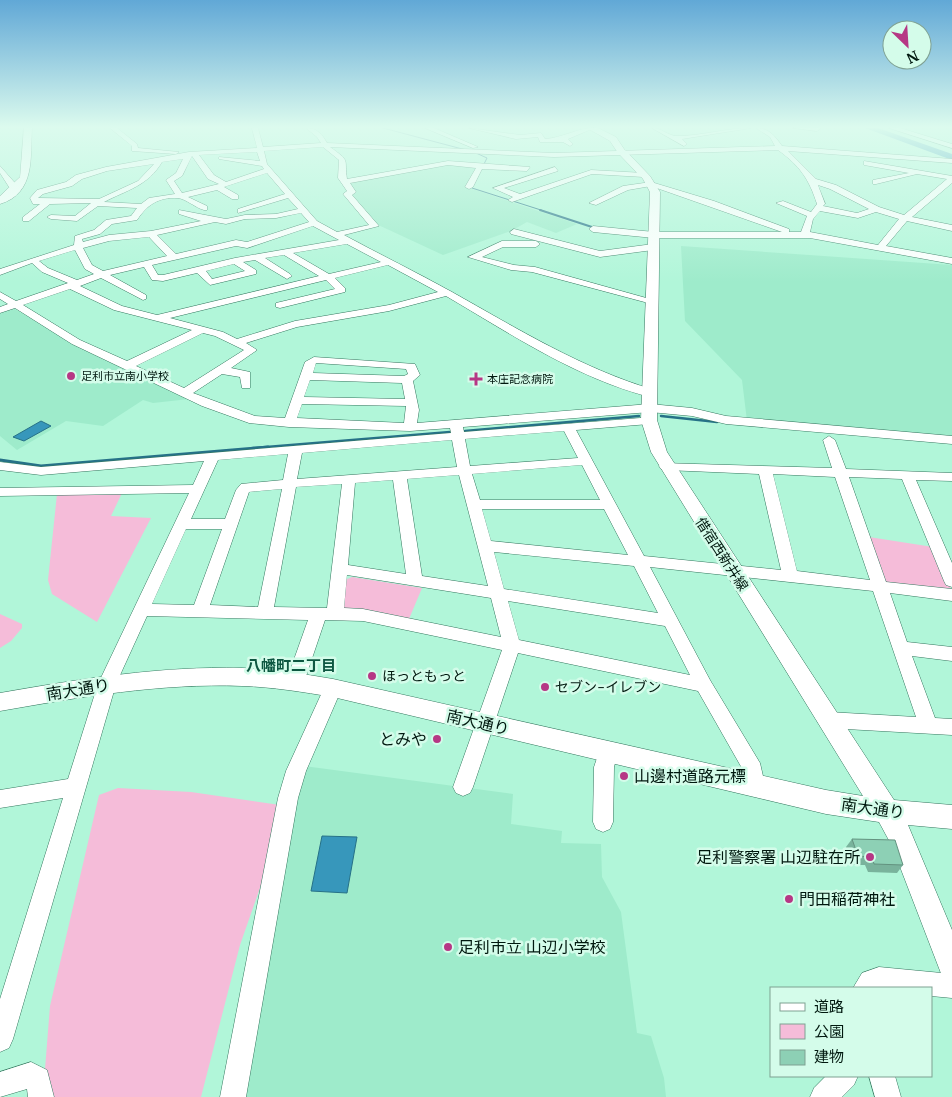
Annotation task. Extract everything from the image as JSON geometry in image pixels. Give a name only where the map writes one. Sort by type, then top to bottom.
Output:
[{"type":"main road","points":[[0,201],[18,190],[23,179]]},
{"type":"main road","name":"借宿西新井線","points":[[647,180],[655,194],[650,407],[659,452],[666,466],[887,811],[944,925],[952,966]]},
{"type":"main road","name":"南大通り","points":[[0,702],[107,684],[174,677],[243,677],[295,682],[333,688],[826,802],[887,811],[952,817]]},
{"type":"street","points":[[8,179],[18,190]]},
{"type":"street","points":[[31,192],[40,192],[69,184],[76,179]]},
{"type":"street","points":[[51,217],[77,219],[98,202],[140,185],[146,179]]},
{"type":"street","points":[[171,179],[180,196],[204,208]]},
{"type":"street","points":[[213,179],[235,197]]},
{"type":"street","points":[[143,297],[88,267],[79,248],[78,238],[97,232],[109,222],[134,218],[143,206],[152,200],[180,196],[235,179]]},
{"type":"street","points":[[276,179],[314,223],[447,292],[548,351],[611,381],[650,407]]},
{"type":"street","points":[[335,235],[375,226],[349,199],[346,194],[352,192],[343,179]]},
{"type":"street","points":[[344,182],[359,179]]},
{"type":"street","points":[[468,187],[473,179]]},
{"type":"street","points":[[524,179],[497,188],[516,198],[570,179]]},
{"type":"street","points":[[641,179],[802,235],[952,261]]},
{"type":"street","points":[[876,182],[890,179]]},
{"type":"street","points":[[880,248],[890,232],[904,218],[937,196],[951,179]]},
{"type":"street","points":[[593,203],[647,180]]},
{"type":"street","points":[[802,235],[809,219],[821,204],[813,181]]},
{"type":"street","points":[[813,181],[833,187],[876,209],[904,218],[952,228]]},
{"type":"street","points":[[0,189],[18,190]]},
{"type":"street","points":[[40,192],[34,199],[36,202],[98,202],[143,206]]},
{"type":"street","points":[[241,211],[288,195]]},
{"type":"street","points":[[26,219],[47,203]]},
{"type":"street","points":[[262,203],[276,216]]},
{"type":"street","points":[[780,203],[812,215]]},
{"type":"street","points":[[819,208],[858,216],[876,209]]},
{"type":"street","points":[[194,233],[245,217],[276,216],[302,210]]},
{"type":"street","points":[[182,212],[193,217],[226,222]]},
{"type":"street","points":[[0,272],[33,260],[109,238],[151,234],[215,220]]},
{"type":"street","points":[[0,310],[103,274],[236,243],[247,245],[314,223]]},
{"type":"street","points":[[593,229],[654,241]]},
{"type":"street","points":[[514,232],[600,254]]},
{"type":"street","points":[[151,234],[173,257]]},
{"type":"street","points":[[582,256],[600,254],[654,241],[802,235]]},
{"type":"street","points":[[146,264],[158,278],[235,261],[347,241]]},
{"type":"street","points":[[536,244],[502,244],[473,257],[514,268],[532,269],[652,301]]},
{"type":"street","points":[[280,305],[342,290],[330,279],[285,252]]},
{"type":"street","points":[[256,257],[287,276]]},
{"type":"street","points":[[33,260],[46,270],[60,274],[118,308],[201,330],[238,342],[252,350],[186,392]]},
{"type":"street","points":[[200,270],[210,282],[253,272],[235,261]]},
{"type":"street","points":[[154,319],[330,279],[392,262]]},
{"type":"street","points":[[238,342],[295,324],[389,308],[447,292]]},
{"type":"street","points":[[0,294],[76,342],[206,403],[245,418],[289,423],[457,430],[568,426],[650,407]]},
{"type":"street","points":[[126,366],[201,330]]},
{"type":"street","points":[[289,423],[311,362],[314,360],[411,366],[414,375],[407,380],[412,403],[410,427]]},
{"type":"street","points":[[219,370],[246,374],[246,386]]},
{"type":"street","points":[[298,400],[412,403]]},
{"type":"street","points":[[0,466],[27,471],[296,449],[650,407],[692,412],[726,420],[952,440]]},
{"type":"street","points":[[568,426],[704,685],[753,768],[755,785]]},
{"type":"street","points":[[457,430],[464,469],[487,546],[512,646],[463,787]]},
{"type":"street","points":[[828,440],[928,726]]},
{"type":"street","points":[[265,612],[296,449]]},
{"type":"street","points":[[0,1040],[107,684],[213,456]]},
{"type":"street","points":[[200,610],[230,524],[243,490],[246,488],[290,482],[586,461]]},
{"type":"street","points":[[666,466],[952,477]]},
{"type":"street","points":[[765,470],[790,576]]},
{"type":"street","points":[[6,492],[27,471]]},
{"type":"street","points":[[399,474],[416,580]]},
{"type":"street","points":[[907,475],[952,580]]},
{"type":"street","points":[[295,682],[327,613],[341,569],[349,478]]},
{"type":"street","points":[[6,492],[199,489]]},
{"type":"street","points":[[475,504],[610,504]]},
{"type":"street","points":[[181,524],[230,524]]},
{"type":"street","points":[[487,546],[641,563],[790,576],[952,595]]},
{"type":"street","points":[[341,569],[670,621]]},
{"type":"street","points":[[143,610],[363,615],[704,685]]},
{"type":"street","points":[[901,648],[952,654]]},
{"type":"street","points":[[233,1097],[288,798],[296,771],[333,688]]},
{"type":"street","points":[[828,720],[952,727]]},
{"type":"street","points":[[604,822],[604,767],[608,752]]},
{"type":"street","points":[[0,799],[75,788]]},
{"type":"street","points":[[865,987],[870,981],[879,979],[952,986]]},
{"type":"street","points":[[0,1085],[31,1075],[38,1079],[41,1097]]},
{"type":"street","points":[[823,1097],[844,1077]]},
{"type":"street","points":[[882,1077],[888,1097]]},
{"type":"shaded area","points":[[364,179],[471,179],[467,187],[577,224],[556,233],[527,222],[511,231],[443,255],[374,223],[350,197],[349,182]]},
{"type":"shaded area","points":[[681,246],[952,265],[952,440],[747,421],[742,380],[685,321]]},
{"type":"shaded area","name":"足利市立南小学校","points":[[13,308],[74,344],[189,399],[153,403],[143,400],[103,426],[66,421],[17,450],[0,436],[0,312]]},
{"type":"shaded area","name":"足利市立 山辺小学校","points":[[304,766],[513,794],[511,824],[562,831],[561,843],[601,844],[602,877],[621,912],[637,1033],[651,1036],[664,1078],[666,1097],[245,1097],[295,795]]},
{"type":"green space","points":[[122,493],[111,516],[151,518],[97,622],[52,594],[48,580],[57,494]]},
{"type":"green space","points":[[869,537],[933,547],[952,591],[884,585]]},
{"type":"green space","points":[[352,577],[422,588],[409,619],[349,611],[344,608],[345,580]]},
{"type":"green space","points":[[0,614],[22,624],[22,628],[11,641],[0,648]]},
{"type":"green space","points":[[118,788],[191,792],[280,805],[267,868],[240,945],[201,1097],[46,1097],[45,1069],[50,1006],[99,795]]},
{"type":"water","points":[[41,421],[51,426],[24,441],[13,437]]},
{"type":"water","points":[[322,836],[357,837],[347,893],[311,891]]},
{"type":"building","points":[[852,839],[895,840],[903,865],[874,864],[872,857],[858,856]]},
{"type":"waterway","points":[[476,179],[472,188],[544,211]]},
{"type":"waterway","points":[[540,210],[595,228]]},
{"type":"waterway","points":[[465,431],[639,416]]},
{"type":"waterway","points":[[661,416],[717,422]]},
{"type":"waterway","points":[[253,448],[450,432]]},
{"type":"waterway","points":[[0,460],[41,466],[268,447]]},
{"type":"place","name":"足利市立南小学校","points":[[71,376]]},
{"type":"place","name":"本庄記念病院","points":[[476,379]]},
{"type":"place","name":"ほっともっと","points":[[372,676]]},
{"type":"place","name":"セブン-イレブン","points":[[545,687]]},
{"type":"place","name":"とみや","points":[[437,739]]},
{"type":"place","name":"山邊村道路元標","points":[[624,776]]},
{"type":"place","name":"足利警察署 山辺駐在所","points":[[870,857]]},
{"type":"place","name":"門田稲荷神社","points":[[789,899]]},
{"type":"place","name":"足利市立 山辺小学校","points":[[448,947]]},
{"type":"district","name":"八幡町二丁目","points":[[291,665]]}]
